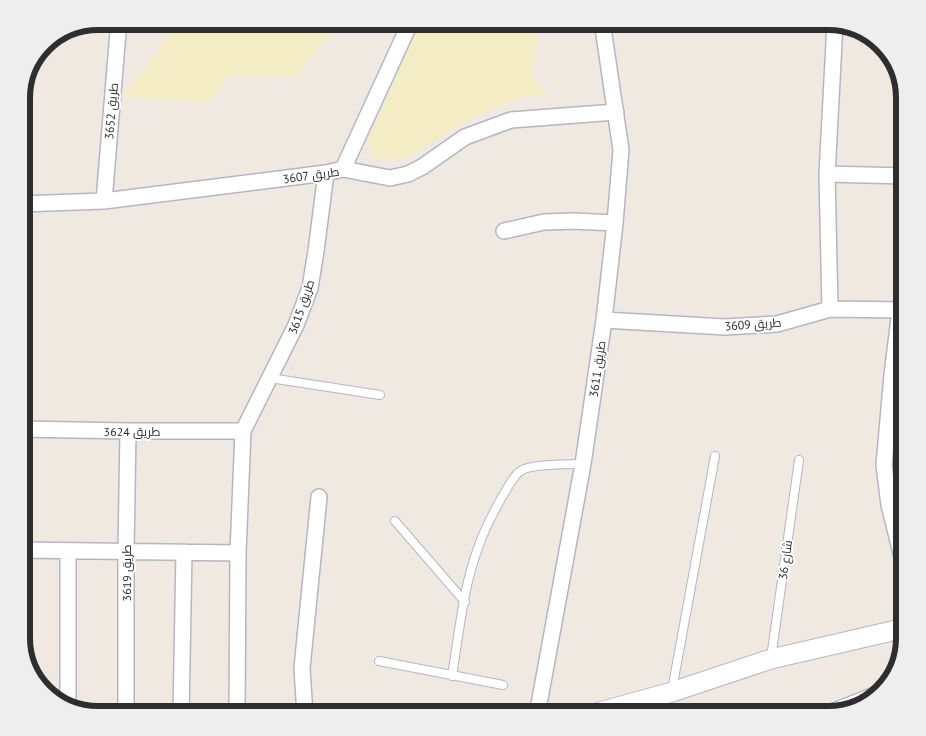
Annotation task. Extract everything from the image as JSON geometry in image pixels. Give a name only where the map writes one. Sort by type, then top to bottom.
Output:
[{"type":"street","name":"طريق 3652","points":[[104,201],[118,30]]},
{"type":"street","points":[[343,169],[407,30]]},
{"type":"street","name":"طريق 3611","points":[[539,706],[583,464],[604,320],[615,223],[621,150],[603,30]]},
{"type":"street","points":[[830,309],[827,174],[835,30]]},
{"type":"street","name":"طريق 3607","points":[[30,204],[104,201],[326,173],[343,169],[390,178],[408,174],[422,167],[465,137],[511,120],[616,112]]},
{"type":"street","name":"طريق 3615","points":[[243,431],[296,325],[310,288],[326,173]]},
{"type":"street","points":[[827,174],[896,176]]},
{"type":"street","points":[[504,231],[544,222],[615,223]]},
{"type":"street","name":"طريق 3609","points":[[604,320],[725,327],[778,324],[830,309],[896,310]]},
{"type":"street","name":"طريق 3609","points":[[896,349],[884,465],[889,505],[896,533]]},
{"type":"street","name":"طريق 3624","points":[[30,429],[243,431]]},
{"type":"street","name":"طريق 3619","points":[[126,706],[128,431]]},
{"type":"street","points":[[237,706],[238,553],[243,431]]},
{"type":"street","points":[[304,706],[302,668],[319,497]]},
{"type":"street","points":[[30,550],[238,553]]},
{"type":"street","points":[[68,551],[68,699]]},
{"type":"street","points":[[181,706],[184,552]]},
{"type":"street","points":[[621,706],[771,660],[896,635]]},
{"type":"lane","points":[[270,378],[380,394]]},
{"type":"lane","points":[[672,692],[715,456]]},
{"type":"lane","name":"شارع 36","points":[[771,660],[799,460]]},
{"type":"lane","points":[[452,676],[470,575],[477,549],[488,524],[514,478],[524,469],[530,467],[583,464]]},
{"type":"lane","points":[[395,520],[465,602]]},
{"type":"lane","points":[[380,661],[503,685]]},
{"type":"sand","points":[[173,30],[334,30],[296,76],[229,75],[209,103],[123,96]]},
{"type":"sand","points":[[416,30],[538,30],[532,77],[549,94],[522,97],[482,113],[404,159],[374,159],[368,141]]}]
